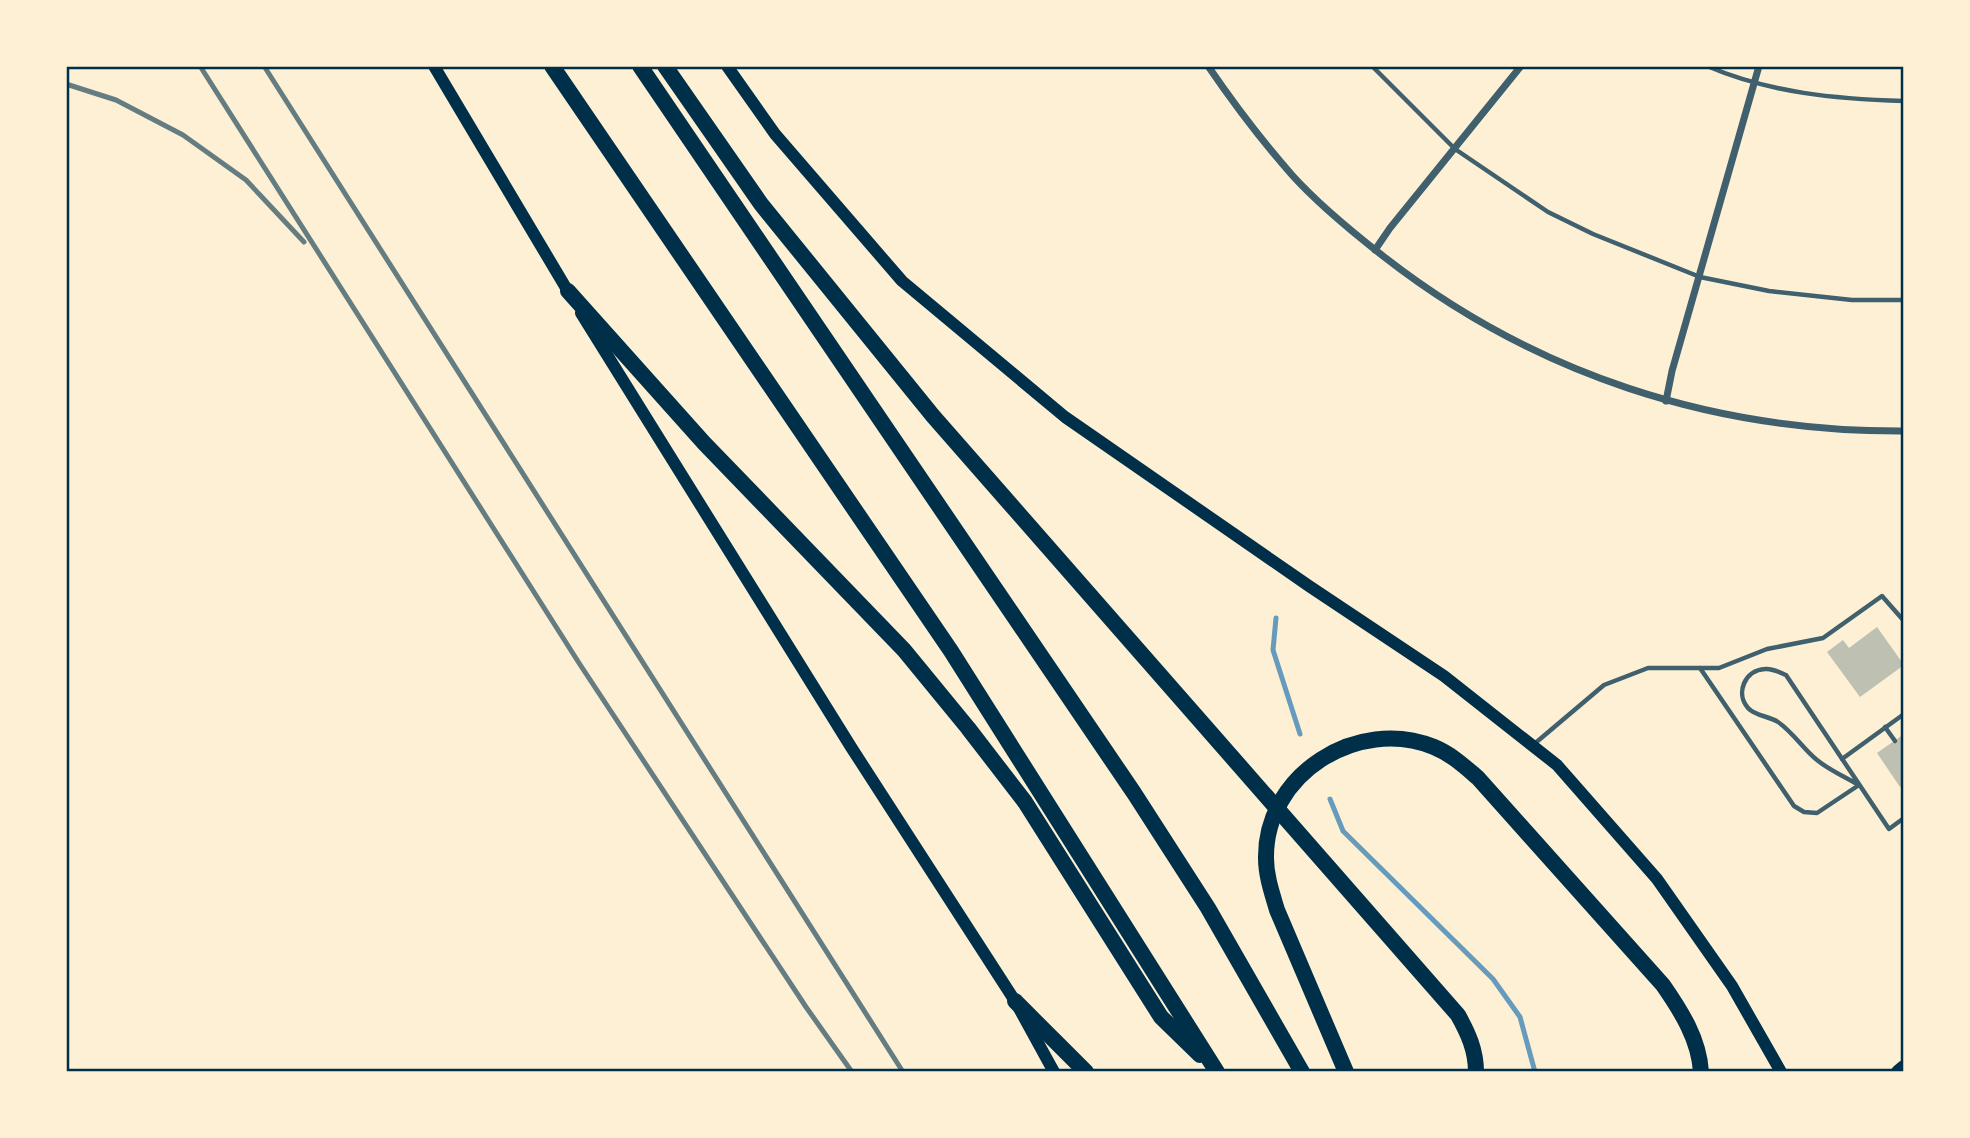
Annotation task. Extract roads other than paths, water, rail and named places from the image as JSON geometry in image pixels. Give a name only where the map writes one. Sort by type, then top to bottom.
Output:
[{"type":"highway","points":[[552,66],[951,651],[1217,1072]]},
{"type":"highway","points":[[639,66],[1134,793],[1208,908],[1302,1072]]},
{"type":"highway","points":[[665,66],[761,204],[933,416],[1458,1015],[1469,1035],[1476,1059],[1476,1072]]},
{"type":"highway","points":[[568,291],[704,443],[904,650],[1024,802],[1161,1017],[1217,1072]]},
{"type":"highway","points":[[1346,1072],[1277,910],[1269,883],[1266,858],[1268,835],[1284,795],[1299,776],[1318,760],[1366,740],[1388,739],[1412,741],[1434,747],[1458,760],[1478,778],[1663,985],[1681,1010],[1693,1035],[1701,1072]]},
{"type":"highway","points":[[1015,1001],[1086,1072]]},
{"type":"main road","points":[[434,66],[568,291],[851,747],[1015,1001],[1054,1072]]},
{"type":"main road","points":[[727,66],[775,134],[902,281],[1065,417],[1444,676],[1556,765],[1657,879],[1732,986],[1781,1072]]},
{"type":"main road","points":[[1898,1072],[1903,1067]]},
{"type":"street","points":[[1208,66],[1241,113],[1293,176],[1375,250],[1449,304],[1495,331],[1590,375],[1666,401],[1747,419],[1808,427],[1903,431]]},
{"type":"street","points":[[1375,250],[1521,66]]},
{"type":"street","points":[[1666,401],[1672,371],[1759,66]]},
{"type":"lane","points":[[1372,66],[1455,149],[1548,212],[1593,234],[1700,277],[1769,291],[1852,300],[1903,300]]},
{"type":"lane","points":[[1707,66],[1754,83],[1838,99],[1903,101]]},
{"type":"lane","points":[[1532,745],[1604,685],[1648,668],[1719,668],[1767,649],[1824,638],[1882,596],[1903,621]]},
{"type":"lane","points":[[1700,668],[1794,806],[1804,812],[1817,813],[1859,785]]},
{"type":"lane","points":[[1859,785],[1817,760],[1777,721],[1750,710],[1743,700],[1745,678],[1764,669],[1786,675],[1889,829],[1903,818]]},
{"type":"lane","points":[[1842,759],[1903,714]]},
{"type":"lane","points":[[1885,727],[1895,741]]},
{"type":"waterway","points":[[1276,618],[1273,650],[1300,734]]},
{"type":"waterway","points":[[1330,799],[1343,831],[1493,979],[1520,1017],[1535,1072]]},
{"type":"railway","points":[[200,66],[579,663],[806,1007],[852,1072]]},
{"type":"railway","points":[[264,66],[903,1072]]},
{"type":"railway","points":[[66,84],[116,100],[183,135],[246,180],[304,242]]}]
